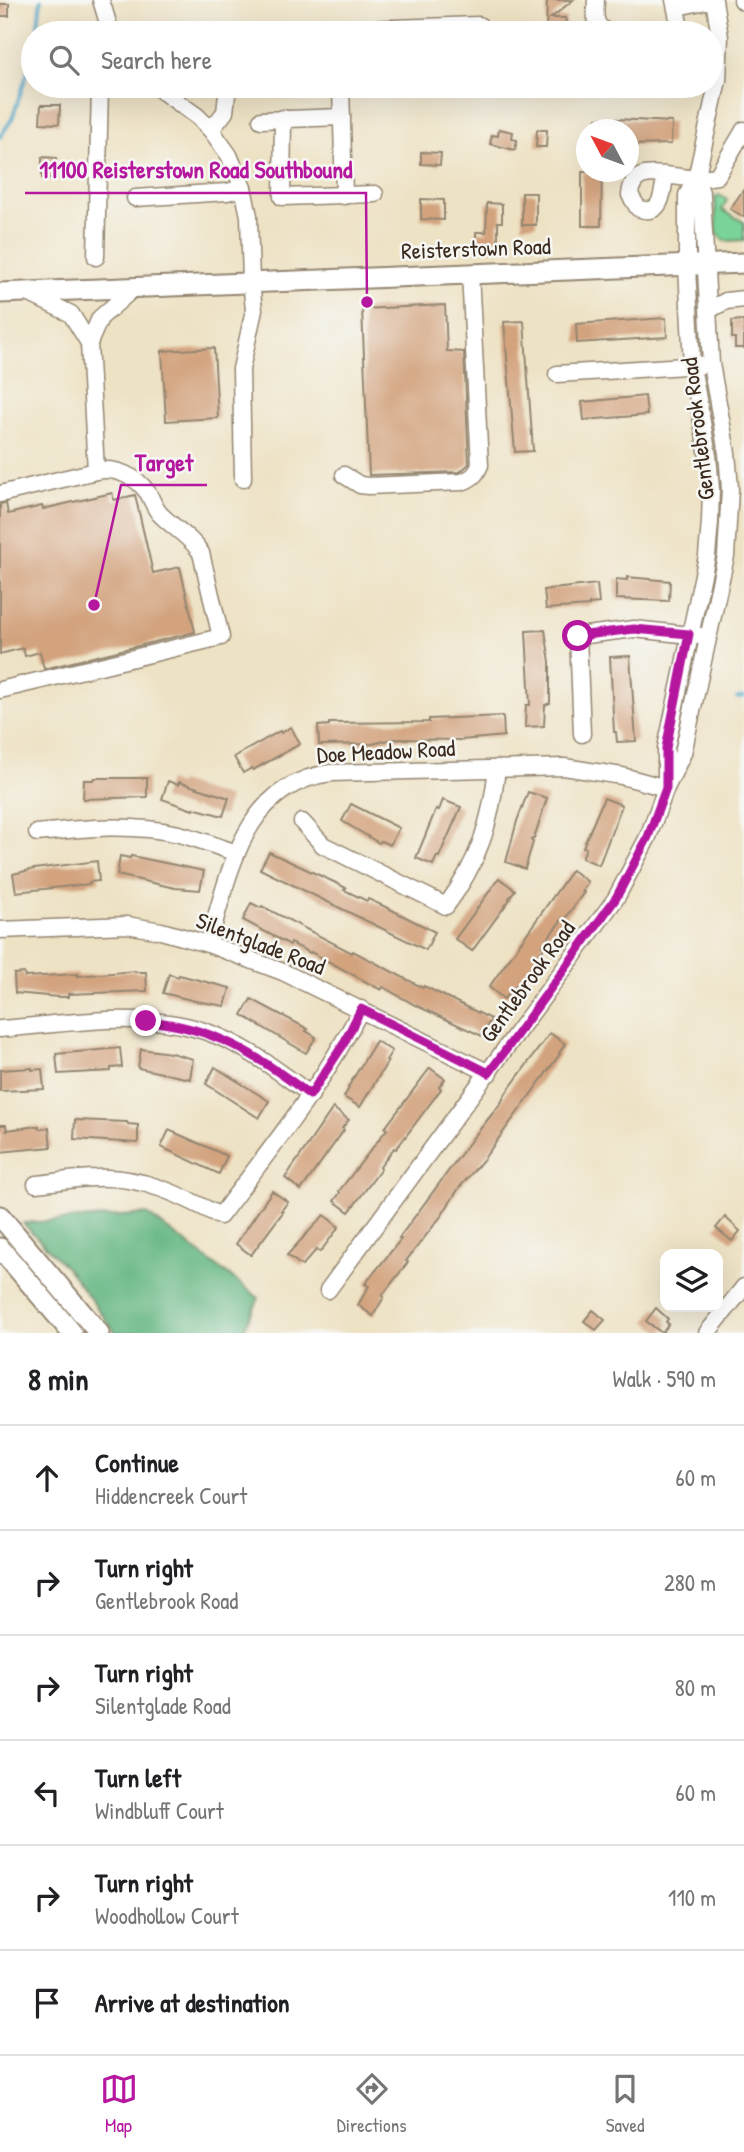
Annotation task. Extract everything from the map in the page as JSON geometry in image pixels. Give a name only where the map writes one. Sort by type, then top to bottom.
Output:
[{"type":"main road","name":"Reisterstown Road","points":[[0,293],[744,263]]},
{"type":"main road","points":[[0,1216],[99,1333]]},
{"type":"main road","points":[[0,1248],[72,1333]]},
{"type":"street","points":[[101,0],[107,21]]},
{"type":"street","points":[[596,0],[596,21]]},
{"type":"street","points":[[679,21],[676,3],[713,0],[717,21]]},
{"type":"street","points":[[96,257],[100,98]]},
{"type":"street","points":[[172,98],[211,130],[229,155],[243,188],[251,242],[254,310],[241,369],[243,479]]},
{"type":"street","points":[[211,130],[225,112],[227,98]]},
{"type":"street","points":[[341,98],[344,195]]},
{"type":"street","points":[[696,266],[687,195],[696,179],[714,98]]},
{"type":"street","points":[[261,120],[342,117]]},
{"type":"street","points":[[283,118],[282,197],[375,194]]},
{"type":"street","points":[[665,175],[696,179],[717,176],[744,130]]},
{"type":"street","points":[[135,198],[227,192],[243,188]]},
{"type":"street","name":"Gentlebrook Road","points":[[328,1290],[616,898],[648,837],[666,788],[683,753],[726,556],[730,489],[727,453],[711,365],[709,310],[696,266]]},
{"type":"street","name":"Gentlebrook Road","points":[[666,788],[666,748],[707,556],[711,489],[692,366],[696,266]]},
{"type":"street","points":[[344,475],[360,485],[368,486],[463,482],[476,473],[480,465],[470,273]]},
{"type":"street","points":[[89,343],[100,318],[135,287]]},
{"type":"street","points":[[24,292],[71,314],[89,343],[96,471]]},
{"type":"street","points":[[709,310],[726,301],[744,299]]},
{"type":"street","points":[[557,374],[711,365]]},
{"type":"street","points":[[0,494],[113,469],[136,481],[145,489],[155,508],[197,545],[221,637],[0,690]]},
{"type":"street","points":[[582,734],[578,636],[634,629],[709,637]]},
{"type":"street","name":"Doe Meadow Road","points":[[208,944],[237,853],[248,828],[262,808],[286,788],[308,777],[331,773],[540,766],[591,770],[666,788]]},
{"type":"street","points":[[302,822],[323,845],[446,906],[461,886],[481,847],[490,817],[497,768]]},
{"type":"street","points":[[37,834],[99,827],[154,830],[181,834],[237,853]]},
{"type":"street","name":"Silentglade Road","points":[[0,930],[127,925],[161,930],[283,972],[489,1073]]},
{"type":"street","points":[[36,1184],[96,1178],[144,1182],[169,1190],[220,1216],[310,1095],[343,1045],[361,1009]]},
{"type":"street","points":[[0,1029],[120,1020],[187,1027],[222,1038],[248,1051],[310,1095]]},
{"type":"street","points":[[707,1333],[744,1287]]},
{"type":"green space","points":[[719,195],[727,200],[722,210],[744,222],[744,240],[725,241],[717,233],[715,198]]},
{"type":"green space","points":[[147,1214],[259,1298],[242,1333],[116,1333],[70,1272],[23,1223]]},
{"type":"building","points":[[547,0],[573,0],[551,18],[566,18],[566,21],[546,21]]},
{"type":"building","points":[[0,4],[9,4],[9,16],[0,16]]},
{"type":"building","points":[[41,105],[60,105],[59,124],[40,123]]},
{"type":"building","points":[[639,120],[672,122],[671,144],[639,145]]},
{"type":"building","points":[[499,129],[513,132],[512,139],[517,140],[515,150],[490,144],[492,135],[498,136]]},
{"type":"building","points":[[537,130],[547,130],[546,147],[536,147]]},
{"type":"building","points":[[421,152],[441,153],[440,165],[421,164]]},
{"type":"building","points":[[42,157],[56,158],[56,178],[42,178]]},
{"type":"building","points":[[582,182],[602,182],[601,226],[582,226]]},
{"type":"building","points":[[744,189],[744,217],[730,209]]},
{"type":"building","points":[[522,193],[536,193],[536,225],[522,225]]},
{"type":"building","points":[[421,199],[444,200],[444,220],[421,219]]},
{"type":"building","points":[[487,203],[502,204],[502,222],[498,222],[498,250],[476,250],[476,232],[486,232]]},
{"type":"building","points":[[445,305],[447,351],[464,352],[469,464],[460,472],[369,475],[362,309]]},
{"type":"building","points":[[666,318],[667,337],[577,343],[576,324]]},
{"type":"building","points":[[742,320],[744,348],[735,348],[732,321]]},
{"type":"building","points":[[524,321],[533,451],[515,452],[504,322]]},
{"type":"building","points":[[214,348],[218,418],[166,421],[162,351]]},
{"type":"building","points":[[645,396],[647,415],[584,420],[582,402]]},
{"type":"building","points":[[112,493],[114,500],[135,495],[153,573],[180,567],[195,632],[44,669],[40,652],[25,656],[23,648],[0,654],[0,504],[6,503],[8,514]]},
{"type":"building","points":[[627,577],[670,581],[669,601],[616,599],[616,579],[627,580]]},
{"type":"building","points":[[597,584],[599,603],[546,609],[544,590]]},
{"type":"building","points":[[545,630],[550,662],[550,703],[545,705],[544,726],[525,727],[526,705],[530,705],[526,631]]},
{"type":"building","points":[[630,656],[636,741],[617,742],[614,732],[610,657]]},
{"type":"building","points":[[503,716],[504,736],[461,740],[393,739],[372,744],[319,745],[318,726],[329,723],[429,722],[429,719]]},
{"type":"building","points":[[291,727],[300,744],[243,773],[234,757]]},
{"type":"building","points":[[147,778],[147,797],[83,799],[84,780]]},
{"type":"building","points":[[168,781],[229,798],[223,816],[193,810],[162,799]]},
{"type":"building","points":[[528,792],[547,798],[531,840],[533,842],[525,869],[506,862]]},
{"type":"building","points":[[604,798],[622,805],[599,865],[582,858],[586,848],[583,847]]},
{"type":"building","points":[[443,800],[461,807],[433,865],[416,858],[436,809],[439,810]]},
{"type":"building","points":[[351,804],[399,828],[390,845],[381,841],[379,843],[342,821]]},
{"type":"building","points":[[269,852],[435,932],[426,950],[260,869]]},
{"type":"building","points":[[120,856],[204,871],[200,890],[175,888],[117,875]]},
{"type":"building","points":[[97,861],[99,881],[16,892],[13,874]]},
{"type":"building","points":[[572,870],[588,882],[582,891],[584,892],[542,946],[544,948],[526,975],[504,999],[489,987]]},
{"type":"building","points":[[499,878],[515,890],[472,951],[455,939]]},
{"type":"building","points":[[251,903],[491,1019],[482,1036],[383,987],[381,990],[311,952],[291,943],[290,945],[243,920]]},
{"type":"building","points":[[146,972],[147,991],[68,994],[68,997],[15,993],[14,974],[24,973],[25,977],[78,976]]},
{"type":"building","points":[[169,974],[230,988],[225,1006],[163,993]]},
{"type":"building","points":[[251,999],[308,1029],[306,1031],[316,1037],[306,1053],[242,1015]]},
{"type":"building","points":[[550,1033],[565,1044],[560,1054],[406,1261],[408,1262],[382,1296],[384,1297],[373,1316],[358,1305],[369,1286],[365,1284],[401,1239],[399,1238]]},
{"type":"building","points":[[376,1041],[392,1051],[360,1107],[344,1097]]},
{"type":"building","points":[[120,1048],[122,1067],[111,1068],[111,1071],[58,1074],[56,1054]]},
{"type":"building","points":[[141,1049],[193,1059],[190,1079],[138,1068]]},
{"type":"building","points":[[215,1067],[269,1101],[259,1118],[206,1084]]},
{"type":"building","points":[[430,1068],[445,1079],[439,1087],[441,1089],[396,1149],[394,1148],[349,1212],[334,1201],[339,1191]]},
{"type":"building","points":[[42,1069],[44,1089],[0,1091],[0,1070]]},
{"type":"building","points":[[333,1108],[349,1120],[301,1190],[285,1178]]},
{"type":"building","points":[[75,1120],[127,1122],[138,1125],[138,1143],[74,1139]]},
{"type":"building","points":[[0,1125],[6,1125],[7,1132],[39,1126],[39,1129],[49,1128],[51,1147],[0,1152]]},
{"type":"building","points":[[169,1130],[227,1156],[219,1174],[161,1147]]},
{"type":"building","points":[[272,1191],[288,1202],[251,1255],[236,1244]]},
{"type":"building","points":[[324,1215],[339,1227],[320,1252],[316,1250],[302,1266],[287,1255]]},
{"type":"building","points":[[725,1217],[740,1231],[732,1241],[716,1228]]},
{"type":"building","points":[[656,1308],[668,1319],[666,1322],[669,1324],[662,1333],[646,1321]]},
{"type":"building","points":[[593,1310],[605,1320],[596,1330],[584,1321]]},
{"type":"waterway","points":[[38,21],[41,0]]},
{"type":"waterway","points":[[0,137],[12,119],[21,92]]},
{"type":"waterway","points":[[737,698],[744,697]]},
{"type":"place","name":"11100 Reisterstown Road Southbound","points":[[367,302]]},
{"type":"place","name":"Target","points":[[94,605]]},
{"type":"route","points":[[146,1021],[187,1027],[222,1038],[257,1056],[310,1095],[343,1045],[361,1009],[489,1073],[616,898],[648,837],[666,788],[666,748],[689,634],[634,629],[578,636]]}]
